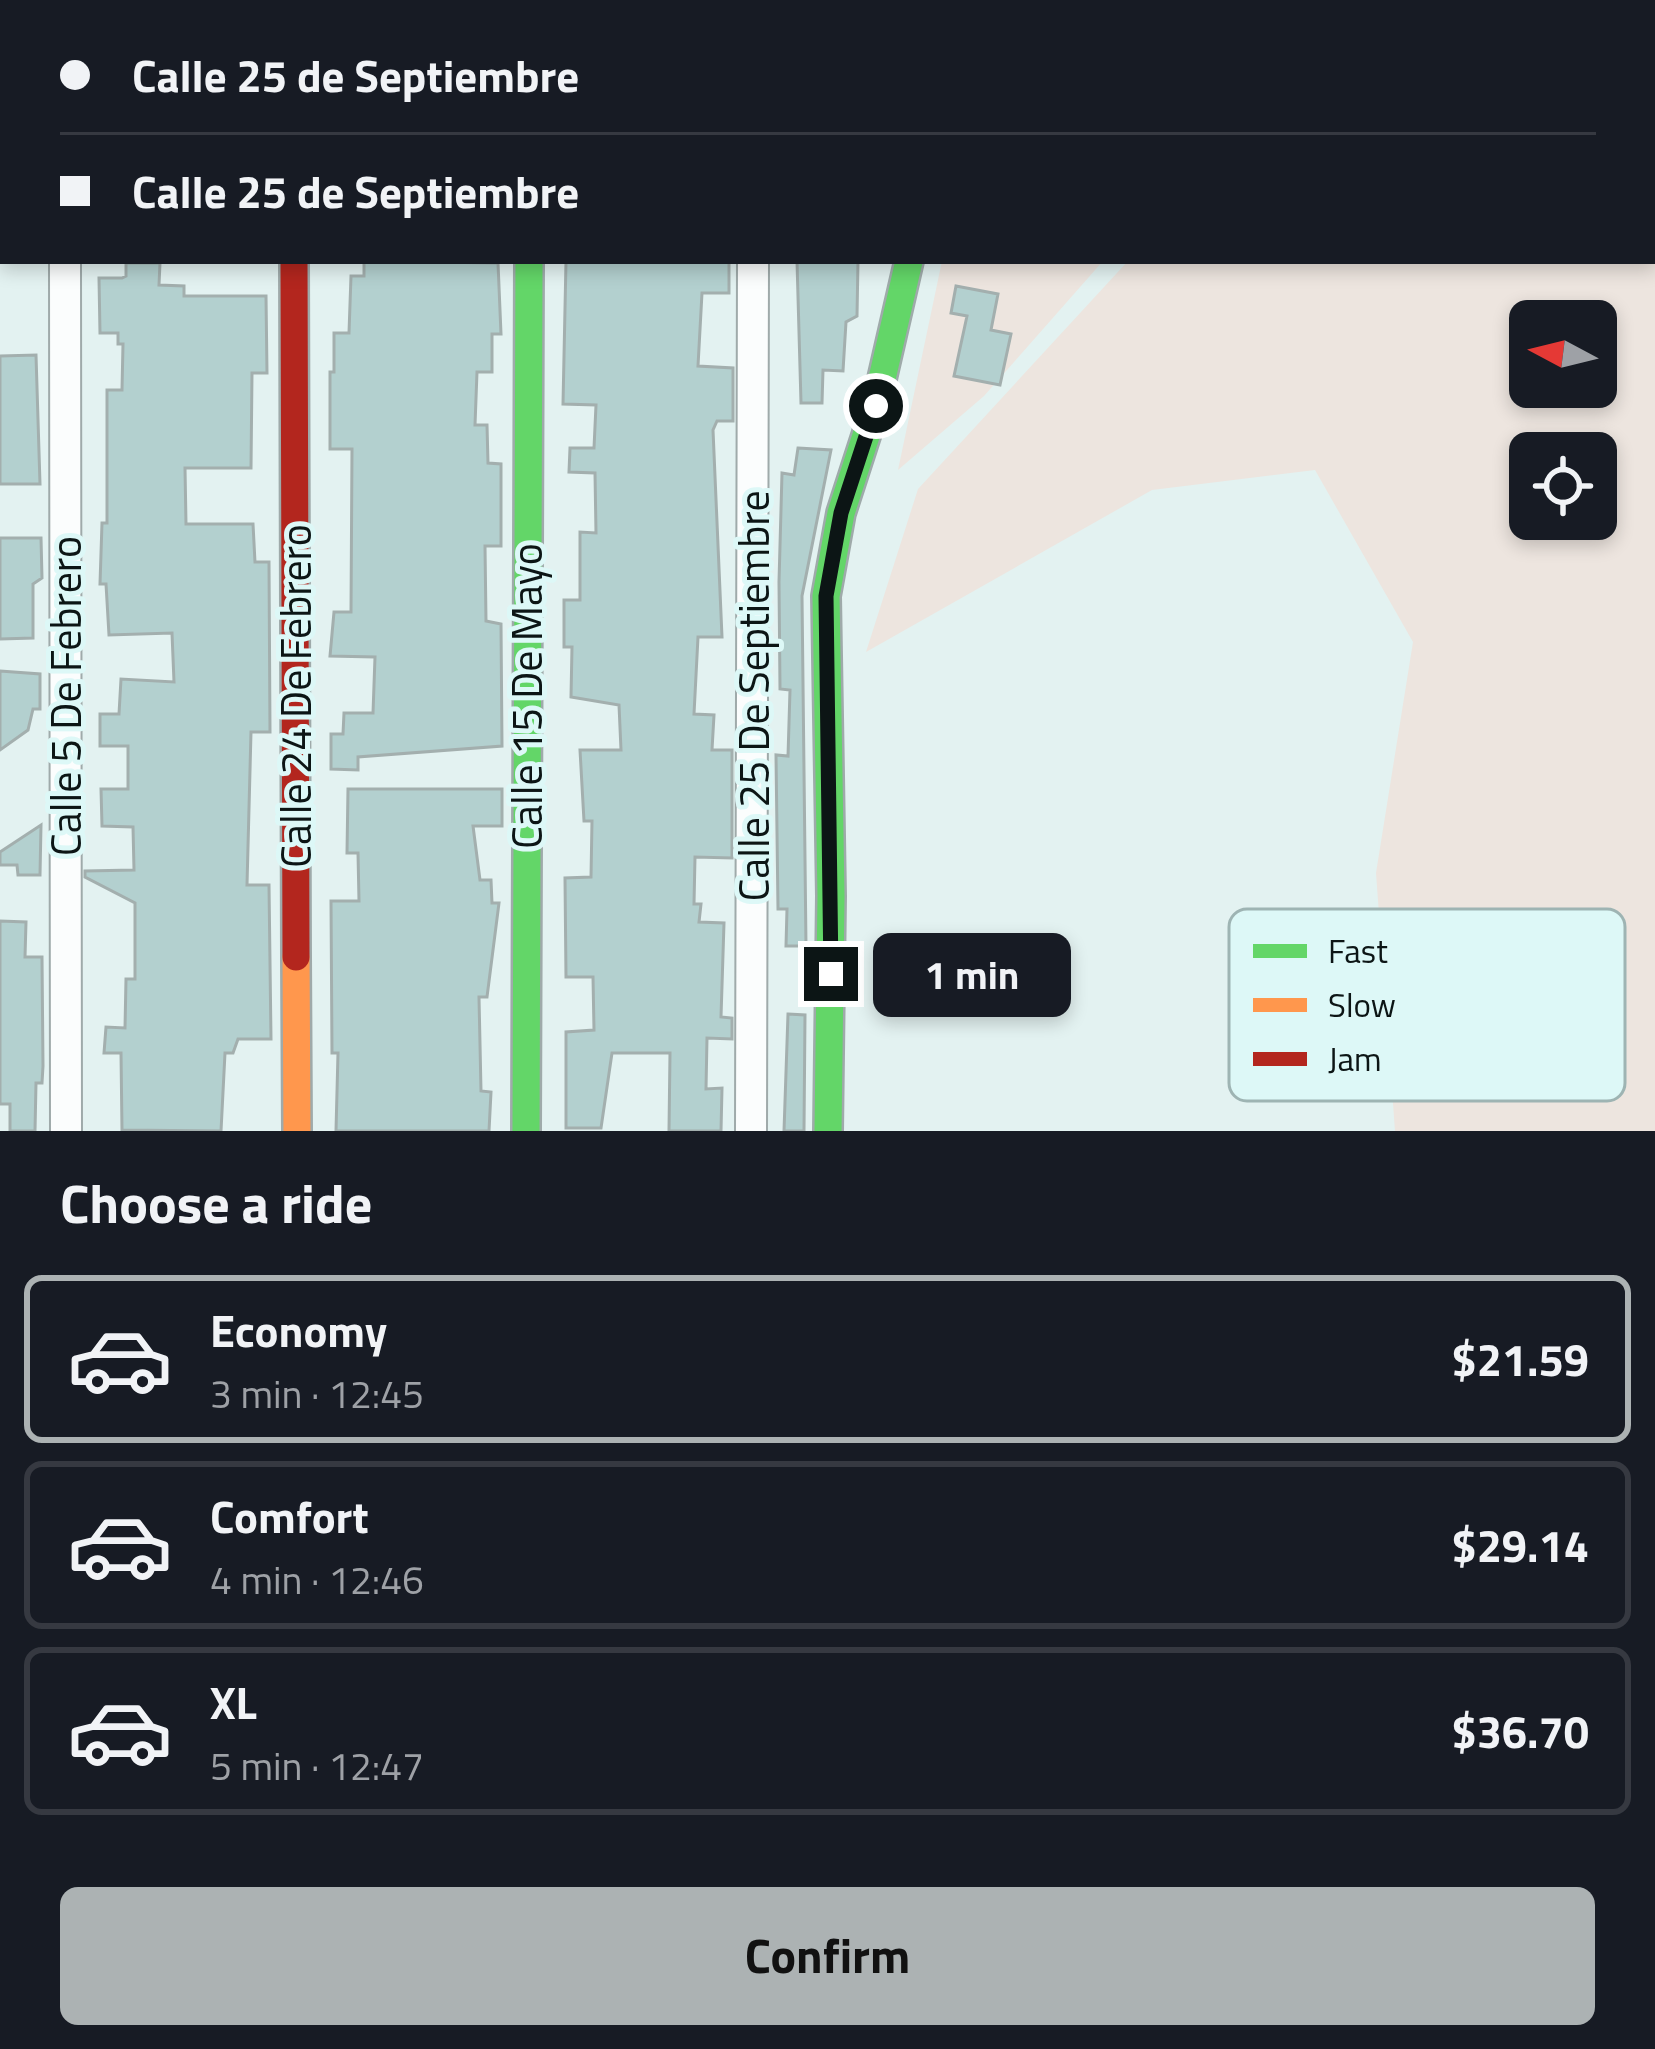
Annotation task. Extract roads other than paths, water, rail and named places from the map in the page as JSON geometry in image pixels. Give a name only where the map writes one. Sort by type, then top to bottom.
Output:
[{"type":"street","name":"Calle 5 De Febrero","points":[[65,264],[66,1131]]},
{"type":"street","name":"Calle 24 De Febrero","points":[[295,264],[297,1131]]},
{"type":"street","name":"Calle 15 De Mayo","points":[[526,1131],[529,264]]},
{"type":"street","name":"Calle 25 De Septiembre","points":[[751,1131],[753,264]]},
{"type":"street","name":"Calle 25 De Septiembre","points":[[828,1131],[828,583],[841,513],[876,406],[908,264]]}]
